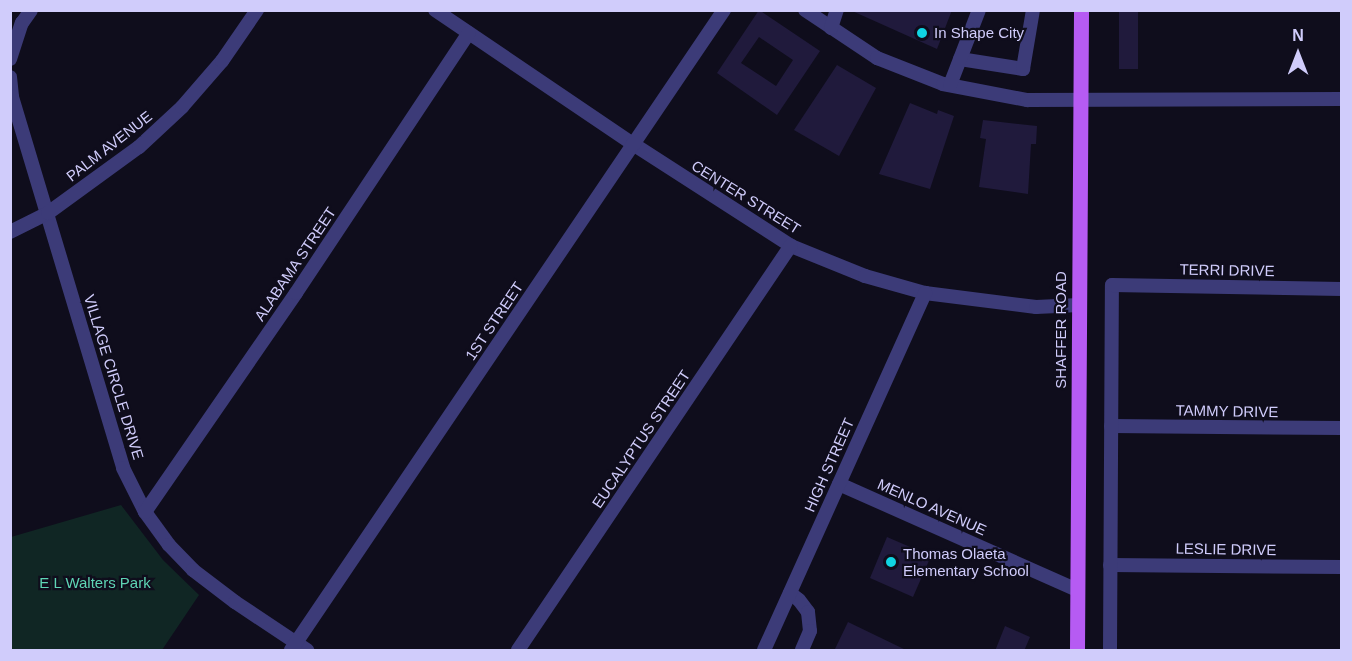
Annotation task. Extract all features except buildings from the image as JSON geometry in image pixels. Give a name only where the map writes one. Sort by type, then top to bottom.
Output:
[{"type":"main road","name":"SHAFFER ROAD","points":[[1077,651],[1081,10]]},
{"type":"street","points":[[10,58],[22,23],[31,10]]},
{"type":"street","name":"PALM AVENUE","points":[[10,232],[48,213],[139,147],[182,107],[222,61],[257,10]]},
{"type":"street","name":"CENTER STREET","points":[[435,10],[633,144],[790,246],[865,276],[925,293],[1036,307],[1079,304]]},
{"type":"street","name":"1ST STREET","points":[[298,648],[724,10]]},
{"type":"street","points":[[804,10],[877,58],[950,85],[1027,100],[1341,99]]},
{"type":"street","points":[[831,28],[837,10]]},
{"type":"street","points":[[950,85],[979,10]]},
{"type":"street","points":[[960,59],[1023,69],[1033,10]]},
{"type":"street","name":"ALABAMA STREET","points":[[145,512],[296,293],[469,33]]},
{"type":"street","name":"VILLAGE CIRCLE DRIVE","points":[[10,77],[12,97],[123,468],[145,512],[169,544],[194,570],[298,648]]},
{"type":"street","name":"EUCALYPTUS STREET","points":[[518,651],[790,246]]},
{"type":"street","name":"TERRI DRIVE","points":[[1111,426],[1112,285],[1341,288]]},
{"type":"street","name":"HIGH STREET","points":[[764,651],[925,293]]},
{"type":"street","points":[[1110,651],[1111,426]]},
{"type":"street","name":"TAMMY DRIVE","points":[[1111,426],[1341,428]]},
{"type":"street","name":"MENLO AVENUE","points":[[839,484],[1077,590]]},
{"type":"street","name":"LESLIE DRIVE","points":[[1110,565],[1341,567]]},
{"type":"street","points":[[790,593],[808,612],[810,631],[802,651]]},
{"type":"green space","name":"E L Walters Park","points":[[121,505],[163,560],[199,595],[162,650],[11,650],[11,537]]},
{"type":"place","name":"In Shape City","points":[[922,33]]},
{"type":"place","name":"Thomas Olaeta Elementary School","points":[[891,562]]}]
